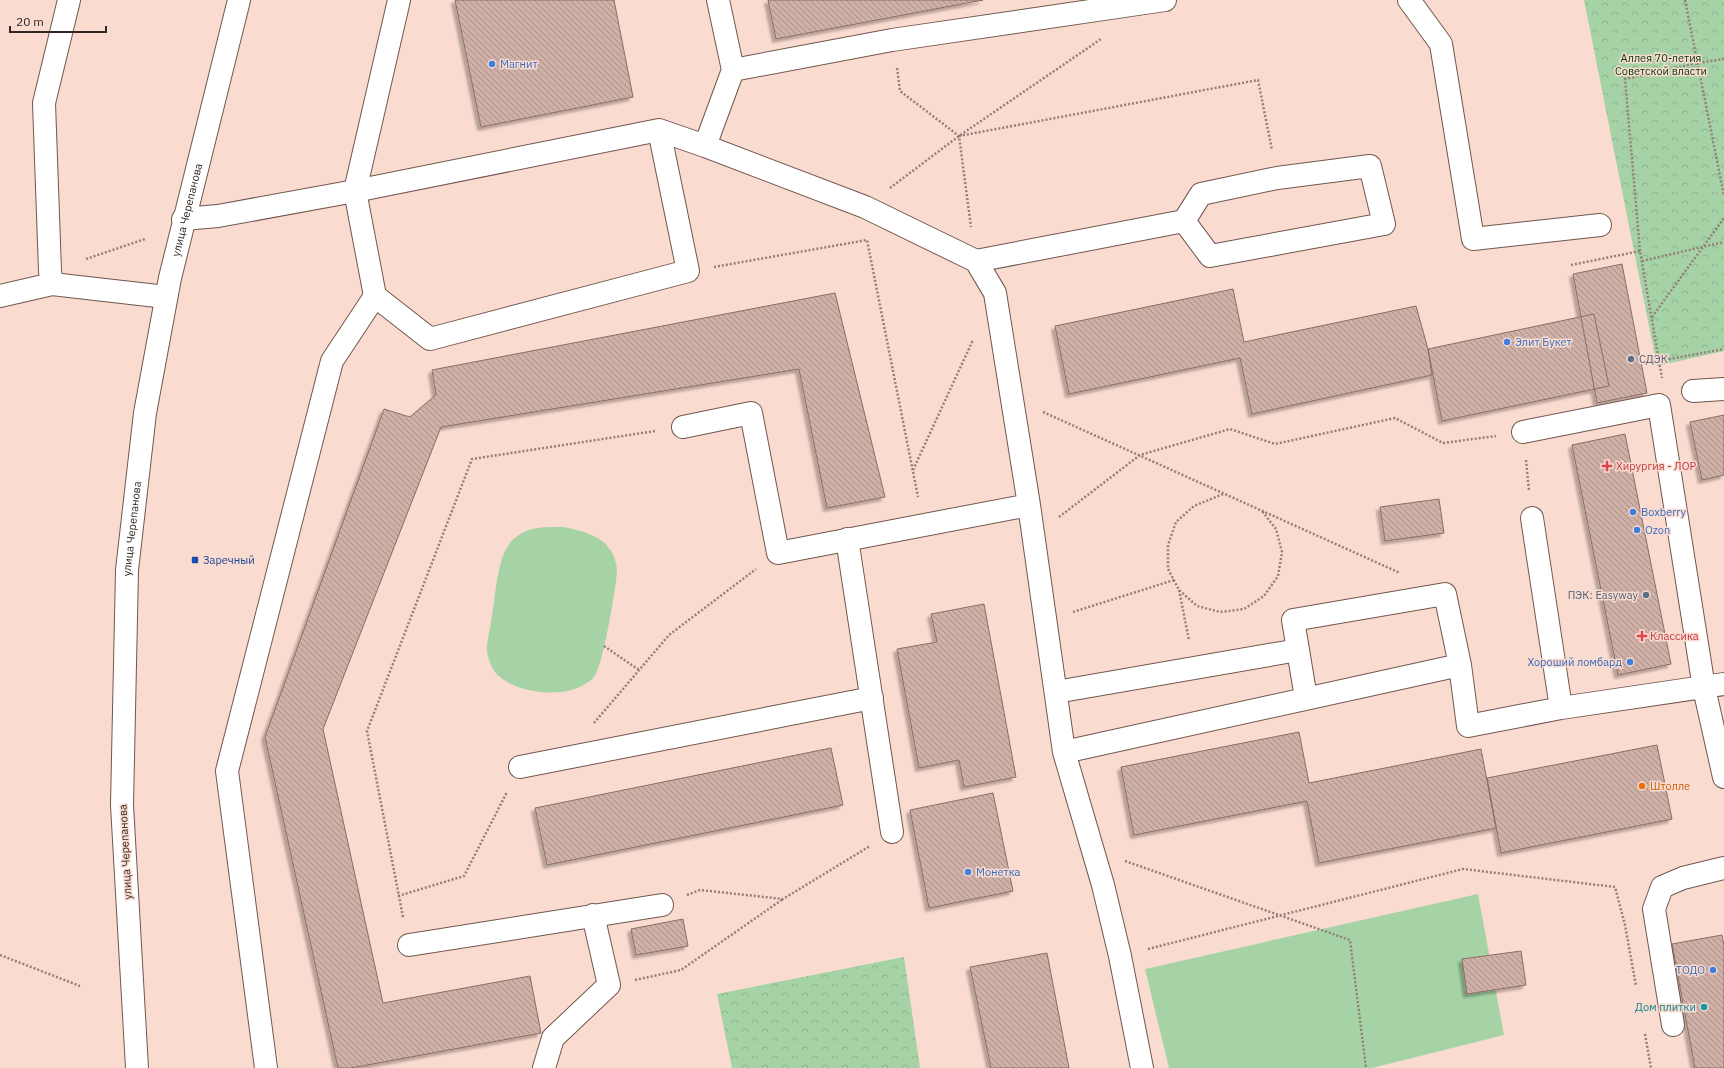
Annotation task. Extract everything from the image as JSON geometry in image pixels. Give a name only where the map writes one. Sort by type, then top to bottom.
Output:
[{"type":"main road","points":[[51,278],[44,103],[69,0]]},
{"type":"main road","name":"улица Черепанова","points":[[137,1068],[122,805],[127,570],[145,413],[166,297],[239,0]]},
{"type":"main road","points":[[399,0],[355,191],[376,296],[430,339],[688,271],[659,130]]},
{"type":"main road","points":[[705,146],[733,70],[718,0]]},
{"type":"main road","points":[[733,70],[892,40],[1165,0]]},
{"type":"main road","points":[[1409,0],[1441,44],[1473,239],[1600,224]]},
{"type":"main road","points":[[184,219],[218,216],[355,191],[659,130],[865,207],[976,261],[995,293],[1034,537],[1064,752],[1103,885],[1120,956],[1142,1068]]},
{"type":"main road","points":[[976,261],[1184,221],[1201,194],[1277,178],[1370,166],[1384,224],[1210,256],[1184,221]]},
{"type":"main road","points":[[0,296],[51,278],[166,297]]},
{"type":"main road","points":[[266,1068],[228,771],[332,361],[376,296]]},
{"type":"main road","points":[[1694,392],[1724,389]]},
{"type":"main road","points":[[1523,432],[1659,405],[1714,686],[1724,777]]},
{"type":"main road","points":[[683,427],[751,413],[778,553],[1029,505]]},
{"type":"main road","points":[[1532,518],[1561,708]]},
{"type":"main road","points":[[847,539],[892,832]]},
{"type":"main road","points":[[1306,698],[1293,620],[1445,594],[1460,665],[1468,726],[1561,708],[1714,686]]},
{"type":"main road","points":[[1056,692],[1298,650]]},
{"type":"main road","points":[[1064,752],[1460,665]]},
{"type":"main road","points":[[520,767],[872,698]]},
{"type":"main road","points":[[1673,1025],[1654,909],[1662,887],[1684,878],[1724,868]]},
{"type":"main road","points":[[409,945],[662,905]]},
{"type":"main road","points":[[544,1068],[553,1038],[609,985],[593,915]]},
{"type":"path","points":[[1685,0],[1724,196]]},
{"type":"path","points":[[865,207],[959,136],[1103,38]]},
{"type":"path","points":[[892,40],[900,91],[959,136],[976,261]]},
{"type":"path","points":[[1724,59],[1698,63],[1625,79],[1640,252],[1659,361],[1724,348]]},
{"type":"path","points":[[959,136],[1258,80],[1277,178]]},
{"type":"path","points":[[1652,318],[1724,218]]},
{"type":"path","points":[[51,278],[145,239]]},
{"type":"path","points":[[688,271],[867,240],[923,525]]},
{"type":"path","points":[[1642,261],[1724,242]]},
{"type":"path","points":[[1571,265],[1640,252]]},
{"type":"path","points":[[913,470],[975,335]]},
{"type":"path","points":[[1012,398],[1403,574]]},
{"type":"path","points":[[1034,537],[1140,455],[1230,430],[1275,444],[1395,418],[1443,444],[1523,432],[1532,518]]},
{"type":"path","points":[[409,945],[398,896],[367,731],[472,459],[683,427]]},
{"type":"path","points":[[1194,668],[1178,590],[1168,569],[1168,545],[1176,522],[1194,506],[1224,494]]},
{"type":"path","points":[[1178,590],[1197,606],[1220,612],[1244,609],[1264,596],[1278,576],[1282,552],[1276,530],[1262,510]]},
{"type":"path","points":[[594,723],[669,635],[778,553]]},
{"type":"path","points":[[1046,620],[1174,580]]},
{"type":"path","points":[[604,646],[639,670]]},
{"type":"path","points":[[398,896],[464,876],[520,767]]},
{"type":"path","points":[[609,985],[681,970],[783,899],[892,832]]},
{"type":"path","points":[[1093,850],[1350,940],[1366,1068]]},
{"type":"path","points":[[1120,956],[1463,869],[1615,888],[1625,925]]},
{"type":"path","points":[[662,905],[700,890],[783,899]]},
{"type":"path","points":[[0,955],[80,986]]},
{"type":"green space","name":"Аллея 70-летия Советской власти","points":[[1584,0],[1724,0],[1724,351],[1657,366]]},
{"type":"green space","points":[[546,527],[563,527],[590,534],[607,545],[615,560],[617,571],[612,609],[598,670],[594,677],[583,686],[562,692],[548,693],[521,688],[502,679],[493,669],[489,660],[487,645],[497,578],[501,561],[510,543],[516,537],[529,530]]},
{"type":"green space","points":[[1478,894],[1504,1035],[1372,1068],[1169,1068],[1145,969]]},
{"type":"green space","points":[[904,957],[920,1068],[732,1068],[717,994]]},
{"type":"building","points":[[455,0],[614,0],[633,97],[481,127]]},
{"type":"building","points":[[768,0],[983,0],[776,39]]},
{"type":"building","points":[[1622,264],[1647,393],[1597,403],[1573,274]]},
{"type":"building","points":[[1233,289],[1244,342],[1416,306],[1428,349],[1432,375],[1252,414],[1240,358],[1069,394],[1055,326]]},
{"type":"building","points":[[835,293],[885,497],[827,508],[799,369],[441,427],[323,729],[383,1003],[530,976],[541,1033],[351,1068],[338,1068],[265,737],[384,409],[410,417],[436,395],[432,370]]},
{"type":"building","points":[[1594,314],[1609,386],[1442,421],[1428,349]]},
{"type":"building","points":[[1724,415],[1724,475],[1702,480],[1690,422]]},
{"type":"building","points":[[1625,434],[1671,664],[1618,675],[1572,445]]},
{"type":"building","points":[[1439,499],[1444,533],[1385,541],[1380,507]]},
{"type":"building","points":[[984,604],[1016,777],[964,787],[959,760],[919,768],[897,649],[937,642],[931,614]]},
{"type":"building","points":[[1299,732],[1309,783],[1481,749],[1496,828],[1319,863],[1307,801],[1134,835],[1121,767]]},
{"type":"building","points":[[1657,745],[1672,819],[1501,853],[1487,778]]},
{"type":"building","points":[[831,748],[843,805],[547,865],[535,808]]},
{"type":"building","points":[[993,793],[1013,891],[929,908],[910,810]]},
{"type":"building","points":[[683,919],[688,946],[636,955],[631,929]]},
{"type":"building","name":"Дом плитки","points":[[1722,935],[1724,946],[1724,1068],[1695,1068],[1672,944]]},
{"type":"building","points":[[1521,951],[1526,985],[1467,994],[1462,959]]},
{"type":"building","points":[[1047,953],[1069,1068],[991,1068],[970,967]]},
{"type":"place","name":"Магнит","points":[[492,64]]},
{"type":"place","name":"Элит Букет","points":[[1507,342]]},
{"type":"place","name":"СДЭК","points":[[1631,359]]},
{"type":"place","name":"Хирургия - ЛОР","points":[[1607,466]]},
{"type":"place","name":"Boxberry","points":[[1633,512]]},
{"type":"place","name":"Ozon","points":[[1637,530]]},
{"type":"place","name":"Заречный","points":[[195,560]]},
{"type":"place","name":"ПЭК: Easyway","points":[[1646,595]]},
{"type":"place","name":"Классика","points":[[1642,636]]},
{"type":"place","name":"Хороший ломбард","points":[[1630,662]]},
{"type":"place","name":"Штолле","points":[[1642,786]]},
{"type":"place","name":"Монетка","points":[[968,872]]},
{"type":"place","name":"ТОДО","points":[[1713,970]]},
{"type":"place","name":"Дом плитки","points":[[1704,1007]]}]
